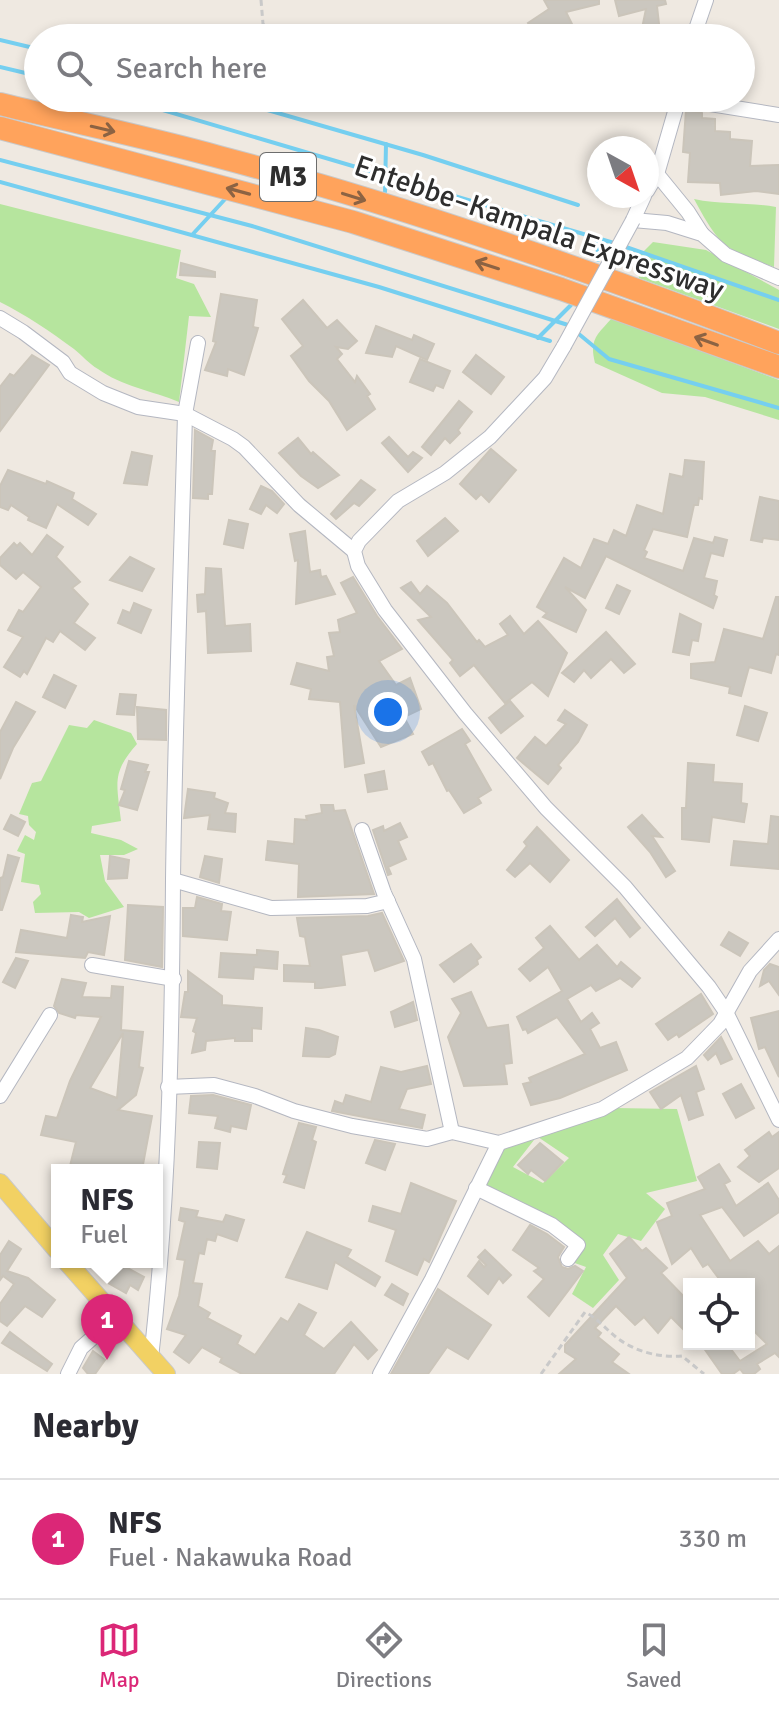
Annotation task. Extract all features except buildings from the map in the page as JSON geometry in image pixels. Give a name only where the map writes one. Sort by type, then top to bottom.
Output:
[{"type":"highway","name":"Entebbe–Kampala Expressway","points":[[0,104],[24,110]]},
{"type":"highway","name":"Entebbe–Kampala Expressway","points":[[33,112],[219,157],[358,198],[639,289],[779,343]]},
{"type":"highway","name":"Entebbe–Kampala Expressway","points":[[0,128],[353,222],[561,289],[779,367]]},
{"type":"main road","points":[[0,1183],[51,1243]]},
{"type":"main road","points":[[72,1268],[166,1374]]},
{"type":"street","points":[[698,24],[706,0]]},
{"type":"street","points":[[755,111],[779,115]]},
{"type":"street","points":[[659,167],[675,112]]},
{"type":"street","points":[[659,176],[702,234],[726,255],[779,278]]},
{"type":"street","points":[[354,551],[359,541],[398,501],[445,473],[490,437],[545,378],[638,208]]},
{"type":"street","points":[[633,220],[667,223],[702,234]]},
{"type":"street","points":[[0,318],[63,362],[70,373],[103,393],[138,407],[185,414],[244,447],[299,505],[354,551],[358,566],[385,610],[465,713],[546,808],[625,887],[675,945],[726,1012],[779,1120]]},
{"type":"street","points":[[163,1191],[174,979],[173,880],[185,414],[198,343]]},
{"type":"street","points":[[362,830],[388,901],[414,959],[452,1132]]},
{"type":"street","points":[[173,880],[271,908],[367,906],[388,901]]},
{"type":"street","points":[[168,1087],[214,1085],[294,1111],[410,1138],[427,1139],[452,1132],[499,1143],[602,1109],[687,1058],[710,1036],[750,971],[779,939]]},
{"type":"street","points":[[92,965],[174,979]]},
{"type":"street","points":[[0,1096],[50,1015]]},
{"type":"street","points":[[380,1374],[432,1279],[499,1143]]},
{"type":"street","points":[[476,1188],[552,1225],[578,1245],[568,1259]]},
{"type":"street","points":[[151,1358],[159,1268]]},
{"type":"street","points":[[68,1374],[81,1348],[116,1317]]},
{"type":"path","points":[[261,0],[263,24]]},
{"type":"path","points":[[541,1374],[585,1312],[600,1320],[617,1339],[636,1350],[668,1357],[682,1356],[704,1374]]},
{"type":"green space","points":[[694,199],[776,207],[774,267],[744,256],[725,244],[710,227]]},
{"type":"green space","points":[[0,204],[181,250],[176,278],[194,284],[211,317],[189,316],[179,402],[107,375],[47,330],[0,302]]},
{"type":"green space","points":[[653,242],[706,250],[779,290],[779,329],[639,278],[637,258]]},
{"type":"green space","points":[[612,318],[779,380],[779,420],[705,397],[662,393],[595,363],[594,343],[598,333]]},
{"type":"green space","points":[[94,720],[131,733],[137,744],[119,771],[121,821],[92,826],[91,833],[121,840],[138,849],[124,855],[100,855],[105,881],[124,907],[89,918],[79,912],[35,913],[33,902],[41,894],[39,885],[21,882],[25,854],[17,851],[25,835],[34,840],[36,832],[29,825],[28,816],[19,814],[32,783],[41,781],[69,725],[87,728]]},
{"type":"green space","points":[[614,1108],[677,1109],[697,1181],[646,1193],[665,1209],[641,1241],[618,1234],[603,1255],[619,1280],[593,1308],[572,1294],[586,1267],[572,1262],[581,1243],[481,1185],[503,1145],[534,1140],[513,1167],[543,1183],[569,1158],[538,1137]]},
{"type":"waterway","points":[[0,40],[24,46]]},
{"type":"waterway","points":[[0,67],[24,73]]},
{"type":"waterway","points":[[170,112],[614,243]]},
{"type":"waterway","points":[[274,112],[423,155],[578,205]]},
{"type":"waterway","points":[[385,192],[386,144]]},
{"type":"waterway","points":[[0,160],[252,226],[568,325],[609,359],[779,408]]},
{"type":"waterway","points":[[0,182],[379,287],[550,341]]},
{"type":"waterway","points":[[192,235],[227,197]]},
{"type":"waterway","points":[[597,238],[598,260]]},
{"type":"waterway","points":[[623,246],[779,300]]},
{"type":"waterway","points":[[538,338],[571,305]]},
{"type":"place","name":"NFS","points":[[107,1360]]}]
